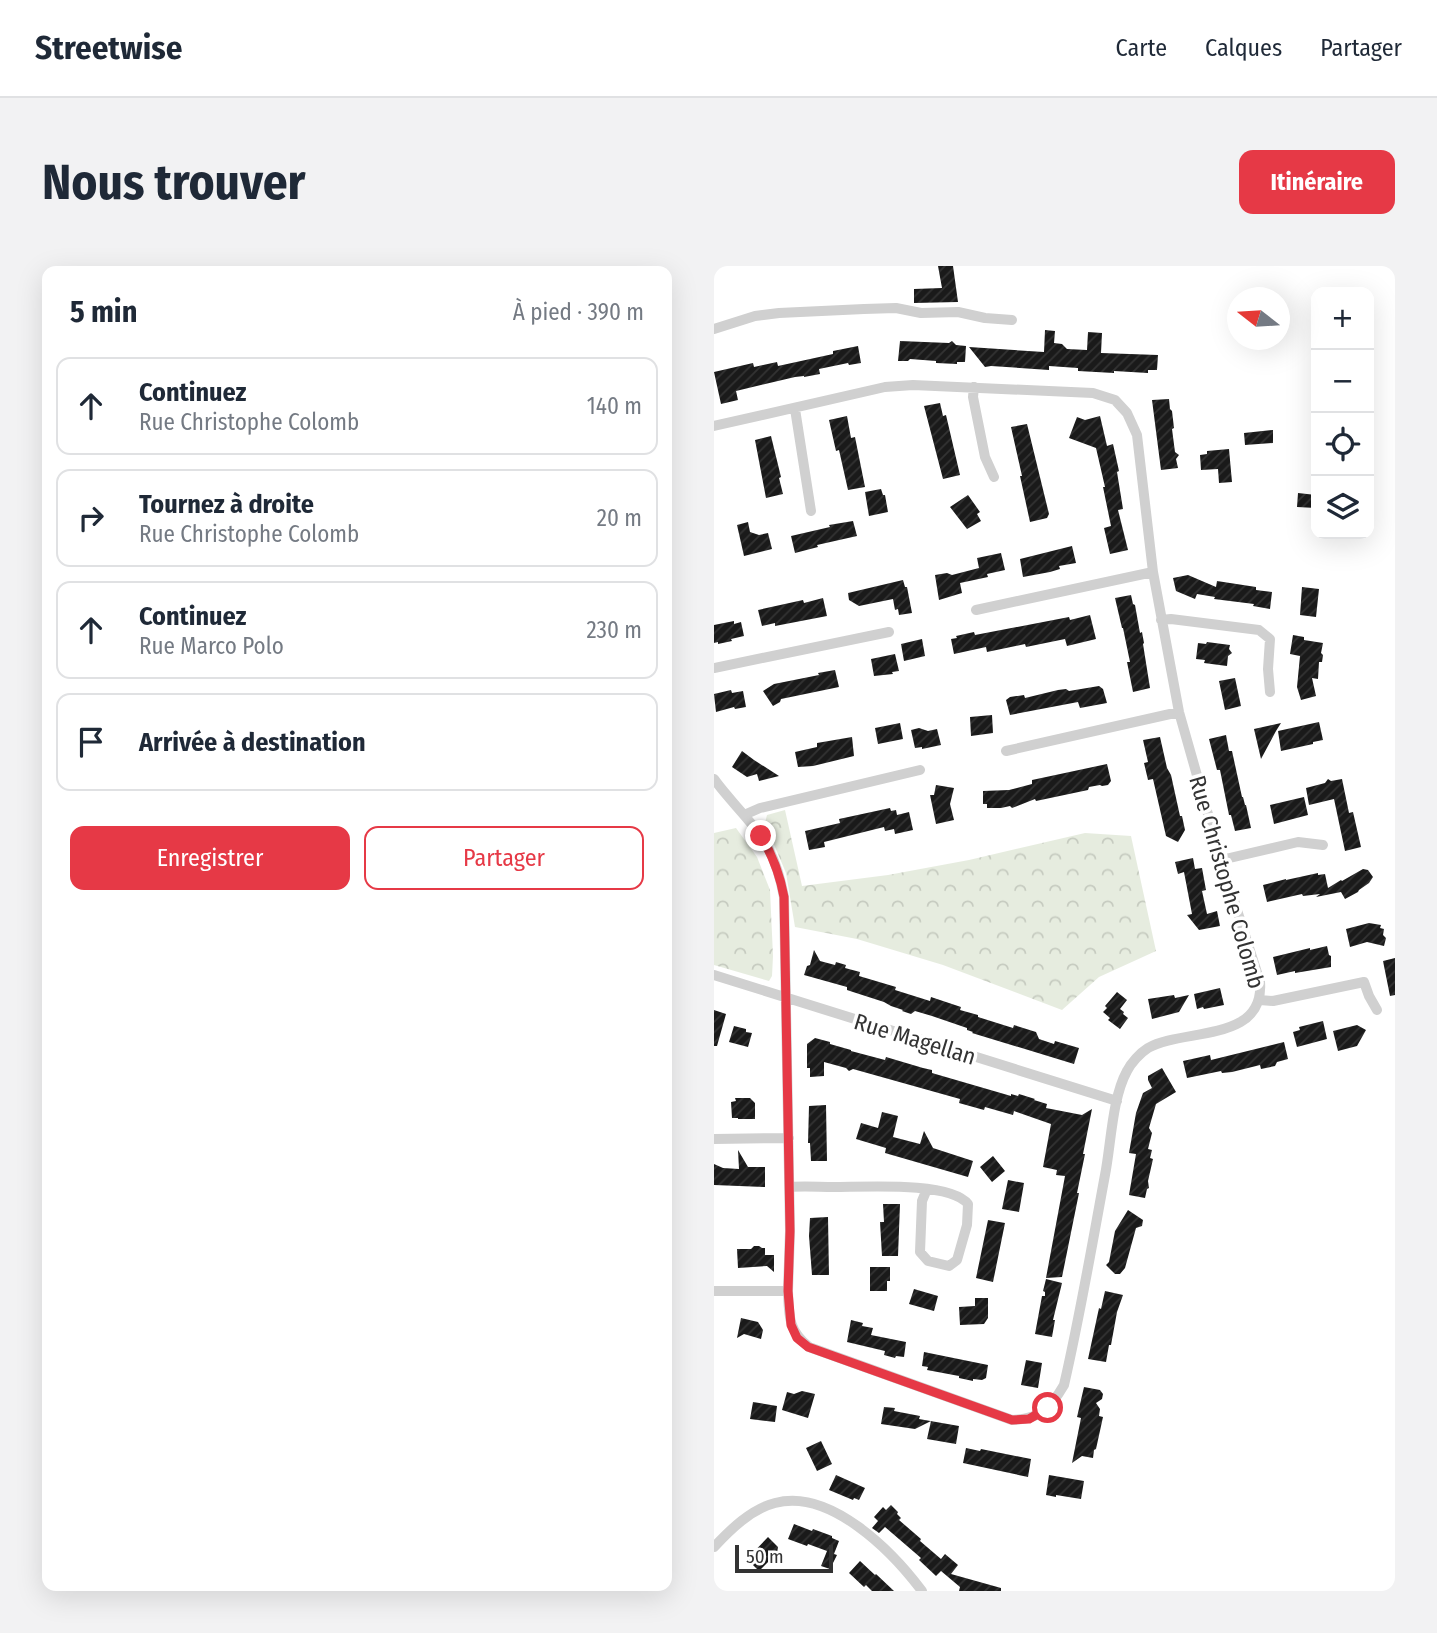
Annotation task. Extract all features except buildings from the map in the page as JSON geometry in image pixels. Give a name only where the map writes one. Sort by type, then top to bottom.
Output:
[{"type":"street","points":[[714,329],[755,316],[853,309],[958,312],[1012,320]]},
{"type":"street","name":"Rue Christophe Colomb","points":[[714,426],[886,387],[913,385],[1093,393],[1115,400],[1127,414],[1137,435],[1153,572],[1179,712],[1221,860],[1261,982],[1260,1000],[1252,1013],[1231,1026],[1147,1048],[1125,1074],[1117,1101],[1106,1173],[1064,1385],[1048,1408],[1029,1419],[1012,1420],[986,1412],[808,1347],[797,1338],[791,1325],[788,1291],[790,1187],[784,897],[780,875],[770,851],[714,779]]},
{"type":"street","points":[[974,387],[973,397],[985,457],[994,477]]},
{"type":"street","points":[[795,409],[811,512]]},
{"type":"street","points":[[976,610],[1153,572]]},
{"type":"street","points":[[1161,620],[1259,630],[1270,639],[1270,692]]},
{"type":"street","points":[[714,668],[889,632]]},
{"type":"street","points":[[1006,751],[1179,712]]},
{"type":"street","points":[[744,815],[760,808],[920,770]]},
{"type":"street","points":[[1221,860],[1298,842],[1323,845]]},
{"type":"street","name":"Rue Magellan","points":[[714,975],[1117,1101]]},
{"type":"street","points":[[1260,1000],[1273,1001],[1364,982],[1377,1010]]},
{"type":"street","points":[[714,1139],[789,1138]]},
{"type":"street","points":[[790,1187],[903,1186],[927,1189],[963,1198],[968,1204],[967,1225],[957,1260],[949,1266],[928,1261],[920,1252],[922,1200],[927,1189]]},
{"type":"street","points":[[714,1291],[788,1291]]},
{"type":"street","points":[[714,1547],[739,1523],[766,1506],[776,1502],[812,1503],[842,1514],[890,1554],[922,1591]]},
{"type":"green space","points":[[785,810],[802,886],[888,875],[969,860],[1085,833],[1131,836],[1156,951],[1099,977],[1062,1010],[943,965],[857,939],[795,927],[786,873],[765,823],[767,815]]},
{"type":"green space","points":[[736,828],[757,857],[770,890],[773,956],[772,976],[769,981],[714,965],[714,833]]},
{"type":"route","points":[[761,836],[780,875],[784,897],[790,1231],[788,1291],[791,1325],[797,1338],[808,1347],[1012,1420],[1029,1419],[1048,1408]]}]
